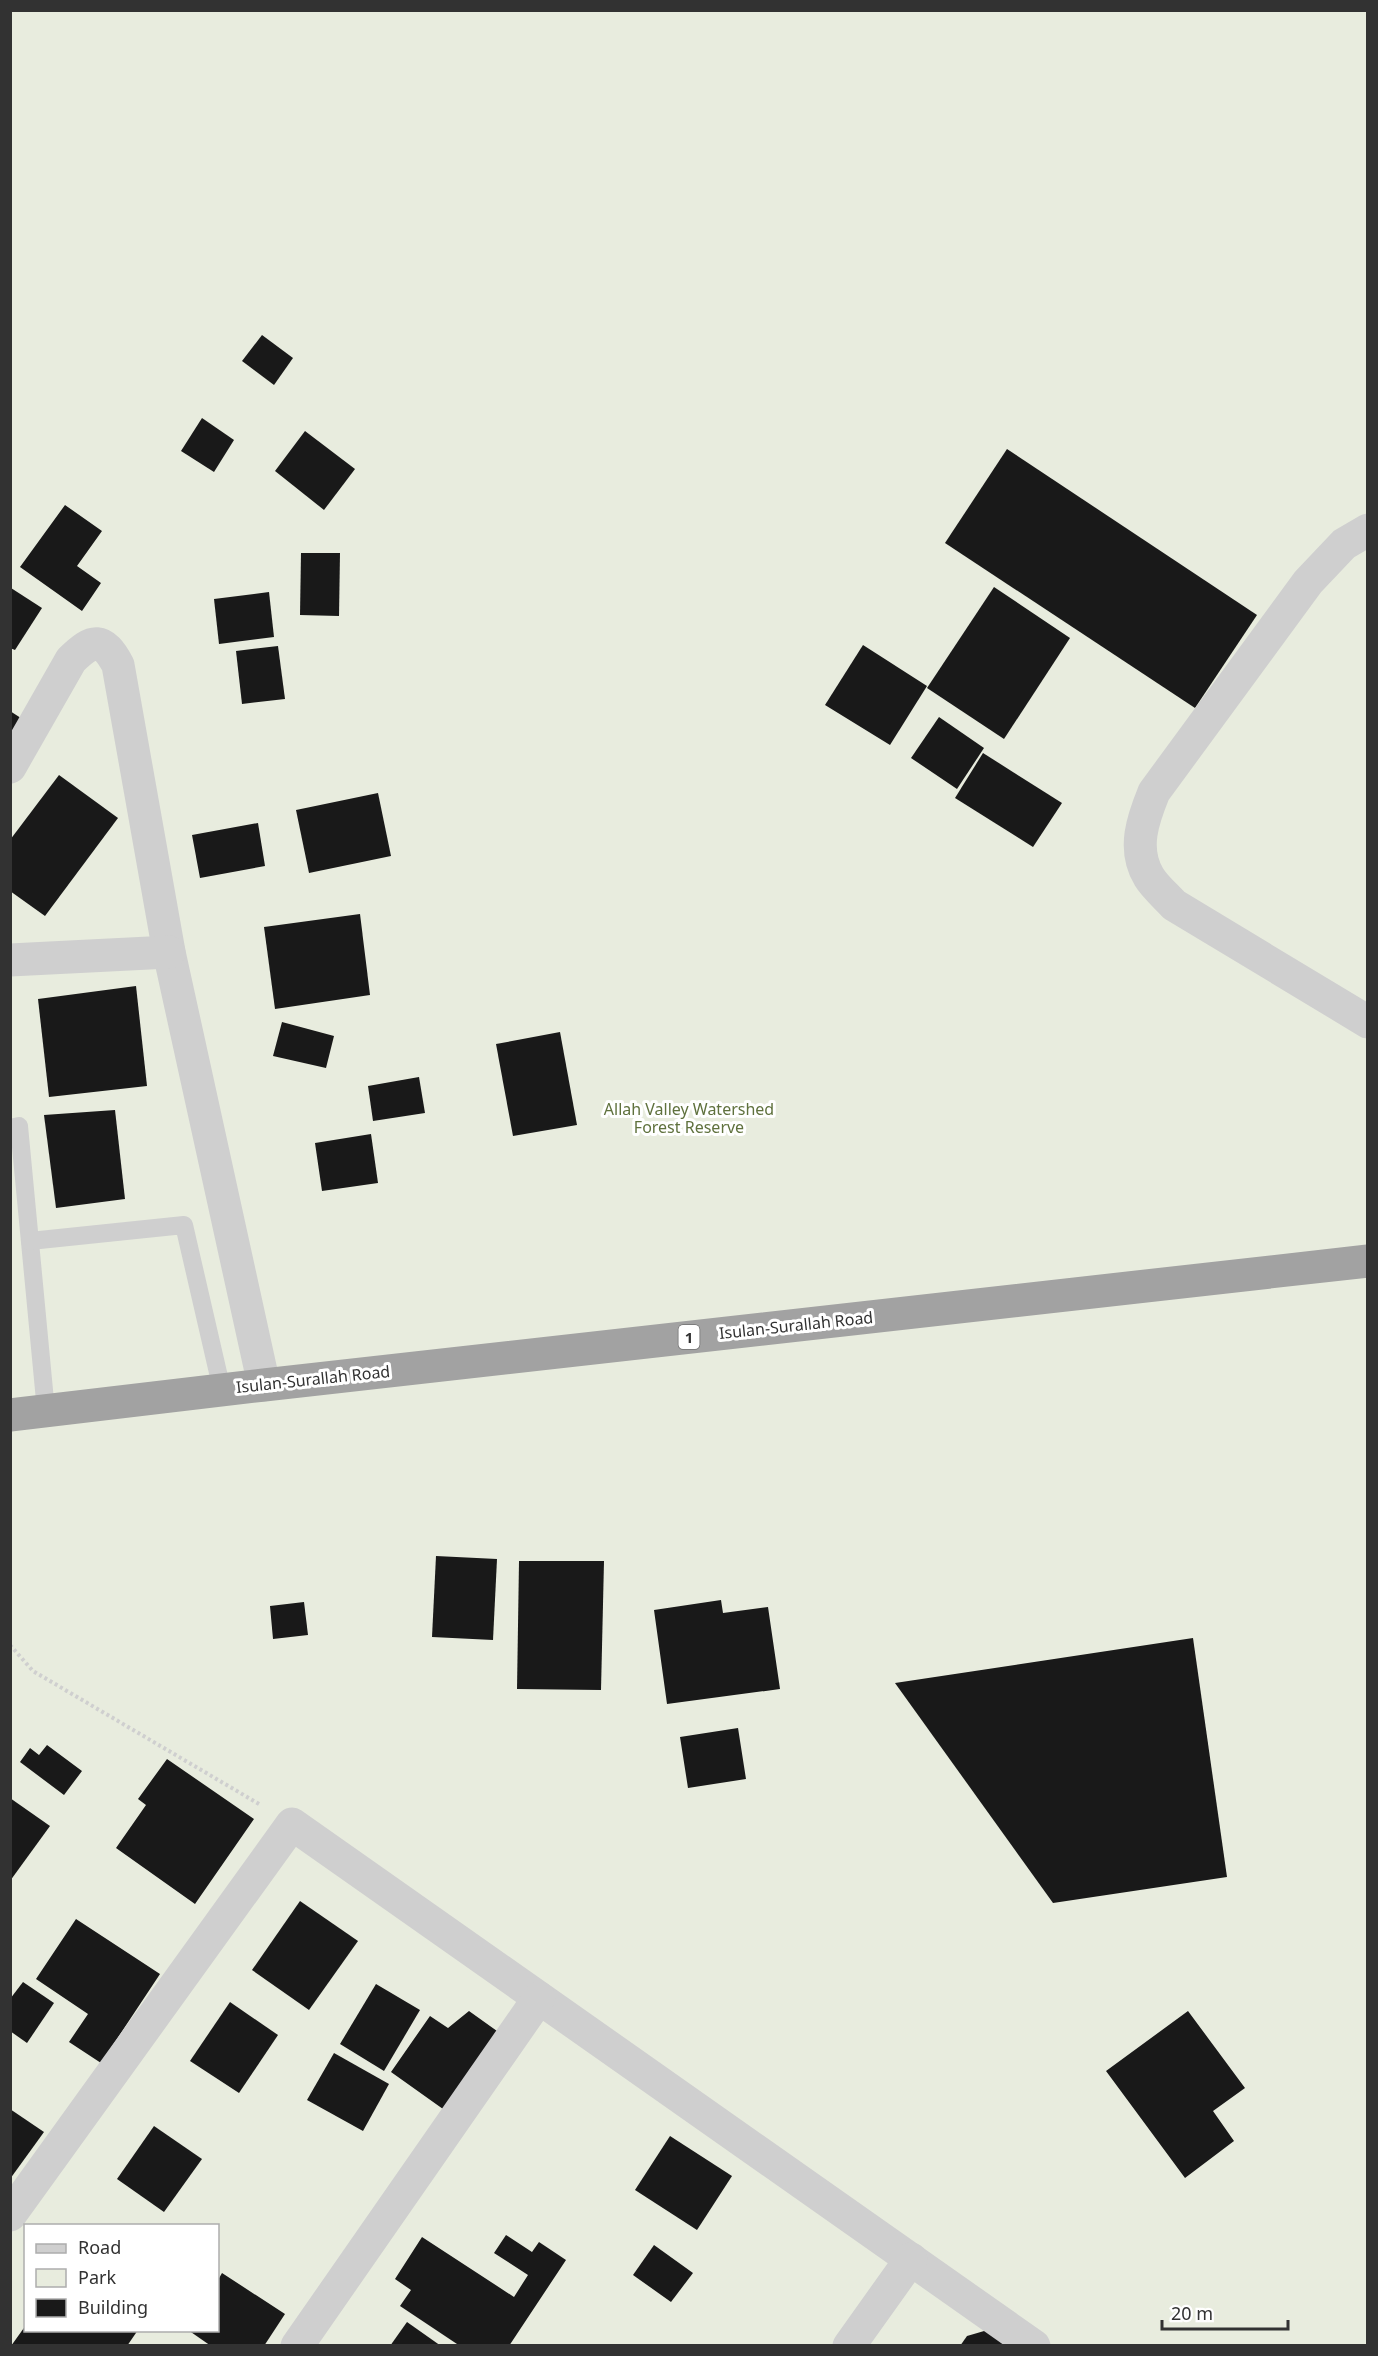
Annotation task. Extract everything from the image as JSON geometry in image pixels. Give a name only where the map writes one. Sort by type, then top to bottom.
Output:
[{"type":"highway","name":"Isulan-Surallah Road","points":[[10,1416],[264,1385],[1368,1261]]},
{"type":"street","points":[[1368,530],[1344,544],[1308,582],[1154,792],[1141,826],[1141,857],[1149,877],[1173,905],[1368,1022]]},
{"type":"street","points":[[10,767],[71,660],[84,647],[93,643],[99,643],[110,650],[118,665],[169,952],[264,1385]]},
{"type":"street","points":[[10,960],[169,952]]},
{"type":"street","points":[[10,2215],[292,1824],[1035,2346]]},
{"type":"street","points":[[297,2346],[539,1998]]},
{"type":"street","points":[[849,2346],[911,2259]]},
{"type":"lane","points":[[10,1128],[19,1126],[46,1411]]},
{"type":"lane","points":[[30,1241],[184,1225],[222,1390]]},
{"type":"path","points":[[10,1645],[33,1671],[292,1824]]},
{"type":"green space","name":"Allah Valley Watershed Forest Reserve","points":[[11,11],[1367,11],[1367,2345],[11,2346]]},
{"type":"building","points":[[262,335],[293,358],[274,385],[242,361]]},
{"type":"building","points":[[202,418],[234,440],[214,472],[181,451]]},
{"type":"building","points":[[305,431],[355,469],[324,510],[275,471]]},
{"type":"building","points":[[1007,449],[1257,615],[1195,708],[945,543]]},
{"type":"building","points":[[65,505],[102,531],[77,566],[101,583],[82,611],[20,567]]},
{"type":"building","points":[[301,553],[340,553],[339,616],[300,615]]},
{"type":"building","points":[[994,587],[1070,638],[1004,739],[927,688]]},
{"type":"building","points":[[11,588],[42,608],[15,650],[10,648]]},
{"type":"building","points":[[269,592],[274,637],[219,644],[214,599]]},
{"type":"building","points":[[863,645],[927,686],[890,745],[825,705]]},
{"type":"building","points":[[278,646],[285,699],[242,704],[236,651]]},
{"type":"building","points":[[10,711],[27,722],[10,746]]},
{"type":"building","points":[[939,717],[984,748],[957,789],[911,758]]},
{"type":"building","points":[[983,753],[1062,803],[1033,847],[955,798]]},
{"type":"building","points":[[59,775],[118,818],[45,916],[10,891],[10,840]]},
{"type":"building","points":[[378,793],[391,856],[309,873],[296,810]]},
{"type":"building","points":[[258,823],[265,866],[200,878],[192,835]]},
{"type":"building","points":[[360,914],[370,995],[275,1009],[264,927]]},
{"type":"building","points":[[136,986],[147,1086],[49,1097],[38,999]]},
{"type":"building","points":[[282,1022],[334,1036],[326,1068],[273,1056]]},
{"type":"building","points":[[560,1032],[577,1125],[513,1136],[496,1044]]},
{"type":"building","points":[[419,1077],[425,1113],[373,1121],[368,1086]]},
{"type":"building","points":[[115,1110],[125,1199],[56,1208],[44,1115]]},
{"type":"building","points":[[371,1134],[378,1183],[322,1191],[315,1143]]},
{"type":"building","points":[[436,1556],[497,1559],[493,1640],[432,1637]]},
{"type":"building","points":[[519,1561],[604,1561],[601,1690],[517,1689]]},
{"type":"building","points":[[721,1600],[723,1613],[768,1607],[780,1689],[667,1704],[654,1610]]},
{"type":"building","points":[[304,1602],[308,1635],[273,1639],[270,1606]]},
{"type":"building","points":[[1193,1638],[1227,1877],[1053,1903],[895,1683]]},
{"type":"building","points":[[738,1728],[746,1779],[688,1788],[680,1737]]},
{"type":"building","points":[[47,1745],[82,1771],[64,1795],[20,1762],[30,1748],[39,1755]]},
{"type":"building","points":[[167,1759],[254,1819],[195,1904],[116,1848],[146,1805],[138,1799]]},
{"type":"building","points":[[10,1798],[50,1826],[10,1881]]},
{"type":"building","points":[[300,1901],[358,1941],[309,2010],[252,1970]]},
{"type":"building","points":[[76,1919],[160,1974],[101,2063],[69,2042],[88,2014],[36,1979]]},
{"type":"building","points":[[23,1982],[54,2003],[27,2043],[10,2031],[10,1999]]},
{"type":"building","points":[[376,1984],[420,2010],[384,2071],[340,2044]]},
{"type":"building","points":[[230,2002],[278,2035],[239,2093],[190,2061]]},
{"type":"building","points":[[469,2011],[504,2036],[450,2114],[391,2072],[430,2016],[448,2028]]},
{"type":"building","points":[[1188,2011],[1245,2088],[1213,2111],[1234,2141],[1185,2178],[1106,2071]]},
{"type":"building","points":[[334,2053],[389,2084],[363,2131],[307,2100]]},
{"type":"building","points":[[10,2109],[44,2132],[10,2179]]},
{"type":"building","points":[[154,2126],[202,2159],[164,2212],[117,2179]]},
{"type":"building","points":[[670,2136],[732,2176],[697,2230],[635,2190]]},
{"type":"building","points":[[506,2235],[532,2252],[539,2242],[566,2260],[509,2346],[460,2346],[400,2306],[411,2290],[395,2279],[422,2237],[514,2297],[528,2275],[494,2253]]},
{"type":"building","points":[[654,2245],[693,2273],[671,2302],[633,2275]]},
{"type":"building","points":[[222,2273],[285,2314],[264,2346],[211,2346],[191,2332],[219,2332],[219,2278]]},
{"type":"building","points":[[407,2322],[441,2346],[390,2346]]},
{"type":"building","points":[[24,2328],[24,2332],[137,2332],[127,2346],[11,2346]]},
{"type":"building","points":[[991,2329],[1011,2346],[960,2346],[967,2336]]}]
